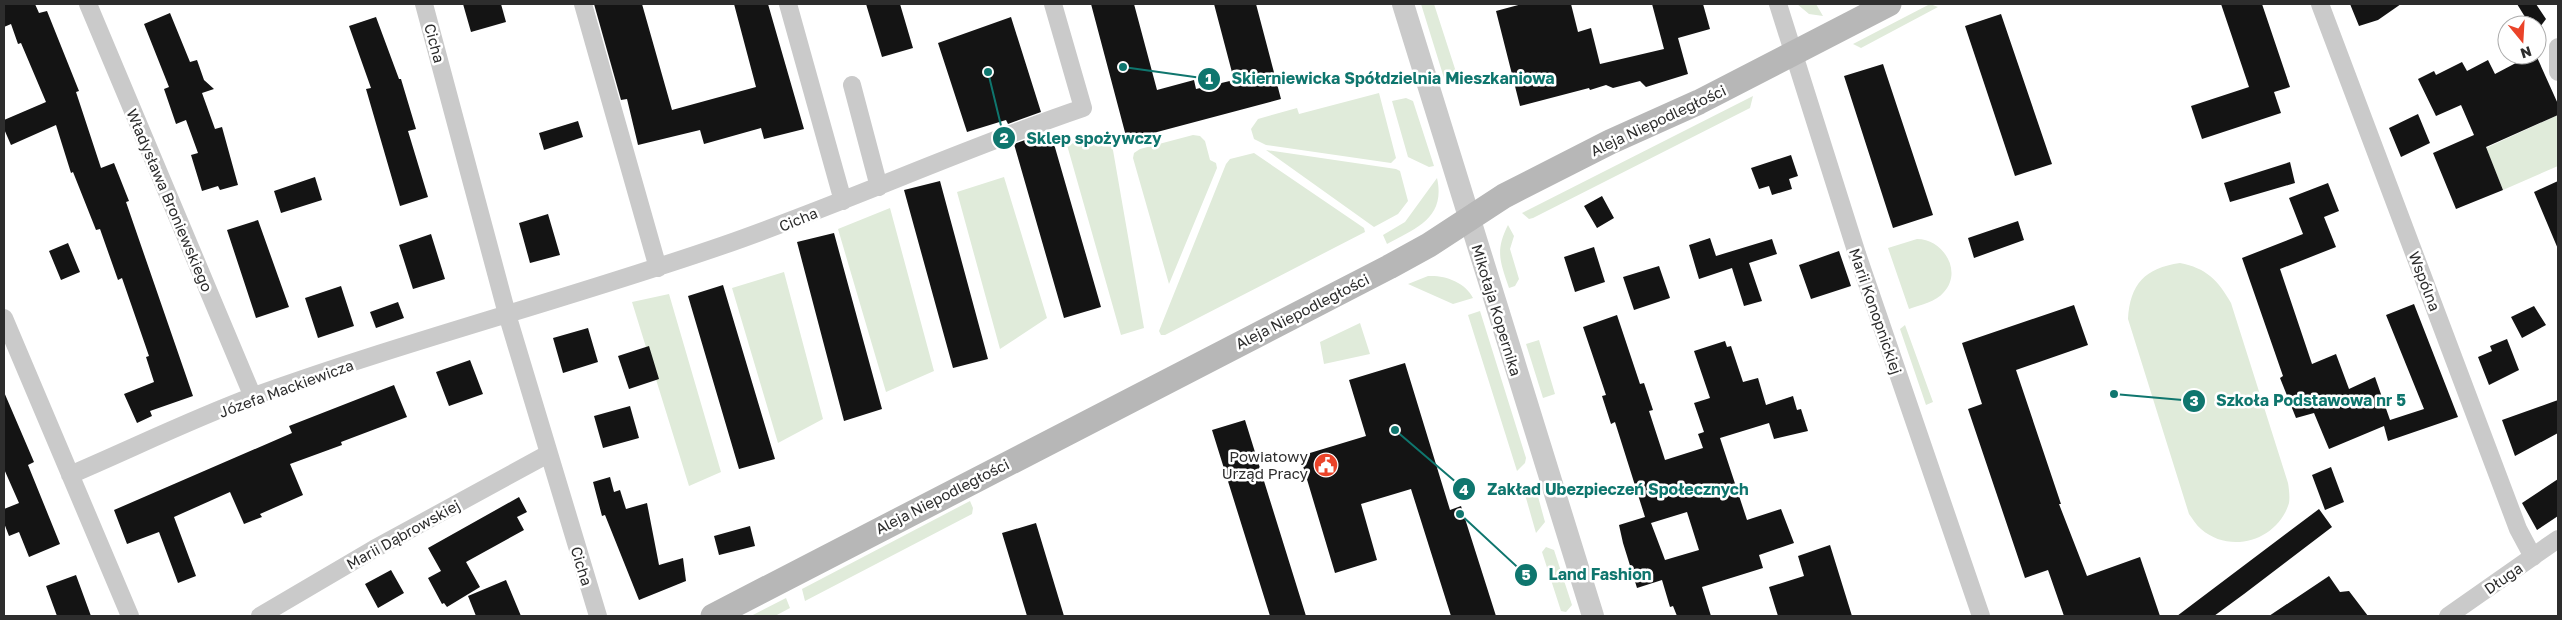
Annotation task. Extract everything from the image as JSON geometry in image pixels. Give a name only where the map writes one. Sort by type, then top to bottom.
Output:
[{"type":"main road","name":"Aleja Niepodległości","points":[[712,616],[1389,267],[1428,245],[1504,196],[1536,179],[1610,142],[1699,102],[1890,4]]},
{"type":"street","name":"Władysława Broniewskiego","points":[[88,4],[253,397]]},
{"type":"street","name":"Cicha","points":[[424,4],[507,314],[598,616]]},
{"type":"street","points":[[583,4],[658,268]]},
{"type":"street","points":[[788,4],[843,201]]},
{"type":"street","name":"Cicha","points":[[507,314],[658,268],[782,225],[1030,126],[1083,108],[1053,4]]},
{"type":"street","name":"Mikołaja Kopernika","points":[[1403,4],[1593,616]]},
{"type":"street","name":"Marii Konopnickiej","points":[[1778,4],[1857,254],[1981,616]]},
{"type":"street","name":"Wspólna","points":[[2320,4],[2518,529],[2533,558]]},
{"type":"street","points":[[2558,47],[2558,72]]},
{"type":"street","points":[[852,85],[879,187]]},
{"type":"street","name":"Józefa Mackiewicza","points":[[70,475],[253,397],[507,314]]},
{"type":"street","points":[[4,318],[130,616]]},
{"type":"street","name":"Marii Dąbrowskiej","points":[[260,616],[374,549],[548,454]]},
{"type":"street","name":"Długa","points":[[2448,616],[2558,539]]},
{"type":"green space","points":[[1421,4],[1434,4],[1457,75],[1444,78]]},
{"type":"green space","points":[[1797,4],[1816,4],[1823,16],[1809,14]]},
{"type":"green space","points":[[1930,4],[1938,7],[1861,48],[1853,44]]},
{"type":"green space","points":[[1379,93],[1396,158],[1391,163],[1266,145],[1254,139],[1251,129],[1258,119],[1297,108],[1299,114]]},
{"type":"green space","points":[[1753,96],[1750,108],[1533,218],[1529,219],[1522,213]]},
{"type":"green space","points":[[1406,98],[1413,101],[1434,166],[1429,167],[1408,157],[1392,101]]},
{"type":"green space","points":[[2558,115],[2558,166],[2503,190],[2486,148]]},
{"type":"green space","points":[[1110,133],[1144,328],[1121,335],[1067,145]]},
{"type":"green space","points":[[1193,135],[1200,136],[1205,141],[1210,160],[1216,163],[1217,168],[1169,284],[1133,158],[1134,153],[1140,149]]},
{"type":"green space","points":[[1266,150],[1396,169],[1400,171],[1408,201],[1398,214],[1374,227]]},
{"type":"green space","points":[[1254,153],[1364,228],[1365,232],[1165,335],[1161,335],[1159,331],[1226,164],[1230,159]]},
{"type":"green space","points":[[1004,177],[1047,318],[1000,349],[957,192]]},
{"type":"green space","points":[[1437,178],[1439,192],[1433,212],[1418,227],[1387,244],[1383,235],[1405,222]]},
{"type":"green space","points":[[890,208],[934,371],[886,392],[838,229]]},
{"type":"green space","points":[[1508,225],[1514,236],[1510,249],[1519,279],[1515,286],[1509,288],[1500,256],[1501,242]]},
{"type":"green space","points":[[1917,239],[1926,240],[1942,250],[1951,266],[1951,275],[1949,284],[1941,295],[1928,303],[1909,309],[1888,248]]},
{"type":"green space","points":[[2180,263],[2197,268],[2210,276],[2231,303],[2288,483],[2289,503],[2283,516],[2275,526],[2252,540],[2226,541],[2213,537],[2199,527],[2189,514],[2128,319],[2132,296],[2142,280],[2157,269]]},
{"type":"green space","points":[[784,272],[823,419],[778,443],[732,288]]},
{"type":"green space","points":[[1428,276],[1448,278],[1465,288],[1473,298],[1453,304],[1408,284]]},
{"type":"green space","points":[[669,294],[721,472],[689,486],[632,302]]},
{"type":"green space","points":[[1480,311],[1526,458],[1525,463],[1517,471],[1468,315]]},
{"type":"green space","points":[[1360,323],[1370,354],[1324,364],[1320,342]]},
{"type":"green space","points":[[1905,325],[1933,402],[1926,405],[1900,329]]},
{"type":"green space","points":[[1539,340],[1555,394],[1543,398],[1526,344]]},
{"type":"green space","points":[[1525,488],[1537,493],[1545,522],[1536,533],[1524,491]]},
{"type":"green space","points":[[970,501],[973,508],[972,514],[805,601],[802,589]]},
{"type":"green space","points":[[1546,547],[1554,550],[1572,605],[1566,612],[1561,611],[1542,552]]},
{"type":"green space","points":[[786,598],[790,608],[775,616],[751,616]]},
{"type":"building","points":[[4,4],[35,4],[39,13],[47,11],[79,91],[76,92],[101,168],[114,163],[129,201],[126,202],[193,396],[150,411],[152,416],[137,423],[124,394],[154,382],[146,357],[149,356],[122,278],[118,280],[100,229],[96,230],[73,172],[71,173],[56,125],[11,145],[4,129],[4,120],[46,102],[21,43],[18,44],[11,24],[4,27]]},
{"type":"building","points":[[463,4],[501,4],[506,22],[471,32]]},
{"type":"building","points":[[594,4],[642,4],[672,110],[756,87],[734,4],[768,4],[804,129],[764,139],[761,128],[704,144],[700,130],[638,145],[627,99],[621,100]]},
{"type":"building","points":[[866,4],[900,4],[913,48],[882,57]]},
{"type":"building","points":[[1091,4],[1134,4],[1157,90],[1194,80],[1196,89],[1234,80],[1214,4],[1256,4],[1281,99],[1127,140]]},
{"type":"building","points":[[1522,4],[1571,4],[1578,32],[1591,28],[1600,64],[1664,49],[1652,4],[1703,4],[1710,29],[1678,38],[1688,74],[1646,87],[1640,81],[1613,88],[1606,85],[1520,106],[1496,11]]},
{"type":"building","points":[[2221,4],[2262,4],[2290,87],[2274,92],[2281,113],[2202,139],[2191,106],[2249,87]]},
{"type":"building","points":[[2350,4],[2401,4],[2378,20],[2359,26]]},
{"type":"building","points":[[2517,4],[2536,4],[2543,15],[2524,15]]},
{"type":"building","points":[[170,13],[190,62],[197,60],[204,80],[214,89],[202,93],[215,129],[222,127],[238,185],[220,190],[218,186],[202,191],[191,155],[198,153],[186,120],[176,124],[164,89],[169,87],[144,24]]},
{"type":"building","points":[[2001,14],[2052,164],[2015,176],[1965,26]]},
{"type":"building","points":[[376,17],[399,79],[401,79],[416,129],[408,131],[428,197],[400,206],[366,89],[371,88],[349,26]]},
{"type":"building","points":[[1011,17],[1041,112],[1008,124],[1006,120],[967,132],[938,43]]},
{"type":"building","points":[[2488,60],[2495,74],[2512,65],[2540,65],[2558,104],[2558,115],[2486,147],[2503,190],[2456,209],[2433,153],[2474,135],[2461,105],[2436,116],[2418,79],[2434,71],[2436,75],[2462,62],[2467,71]]},
{"type":"building","points":[[1883,64],[1933,215],[1893,228],[1844,76]]},
{"type":"building","points":[[2418,114],[2430,143],[2401,157],[2389,128]]},
{"type":"building","points":[[578,121],[583,137],[544,150],[539,133]]},
{"type":"building","points":[[1047,132],[1049,138],[1052,137],[1101,307],[1064,318],[1014,144]]},
{"type":"building","points":[[1791,155],[1798,176],[1789,179],[1792,189],[1772,195],[1769,186],[1759,189],[1751,168]]},
{"type":"building","points":[[2290,162],[2295,183],[2230,202],[2224,183]]},
{"type":"building","points":[[315,177],[322,200],[281,213],[274,191]]},
{"type":"building","points":[[940,181],[988,359],[953,368],[904,190]]},
{"type":"building","points":[[2558,181],[2558,249],[2534,192]]},
{"type":"building","points":[[2328,183],[2339,211],[2324,217],[2336,247],[2280,269],[2312,364],[2336,354],[2349,389],[2375,377],[2390,420],[2424,409],[2386,315],[2414,304],[2458,417],[2388,441],[2384,426],[2329,449],[2314,413],[2296,418],[2280,378],[2283,376],[2242,258],[2303,234],[2289,198]]},
{"type":"building","points":[[1602,196],[1614,218],[1597,228],[1584,206]]},
{"type":"building","points":[[548,214],[560,255],[530,263],[519,223]]},
{"type":"building","points":[[258,220],[289,307],[256,318],[227,230]]},
{"type":"building","points":[[2018,221],[2024,240],[1974,258],[1968,238]]},
{"type":"building","points":[[834,233],[882,409],[844,421],[797,242]]},
{"type":"building","points":[[431,234],[445,279],[413,289],[399,245]]},
{"type":"building","points":[[1710,238],[1716,256],[1772,239],[1777,254],[1749,263],[1762,301],[1744,306],[1732,268],[1699,279],[1689,245]]},
{"type":"building","points":[[68,243],[80,272],[61,280],[49,251]]},
{"type":"building","points":[[1594,247],[1605,282],[1575,292],[1564,257]]},
{"type":"building","points":[[1839,251],[1851,286],[1811,299],[1799,265]]},
{"type":"building","points":[[1659,266],[1670,298],[1634,310],[1623,277]]},
{"type":"building","points":[[723,285],[775,459],[739,469],[688,296]]},
{"type":"building","points":[[341,286],[354,326],[318,338],[305,298]]},
{"type":"building","points":[[398,302],[404,318],[376,328],[370,312]]},
{"type":"building","points":[[2074,305],[2088,345],[2016,370],[2061,504],[2059,504],[2087,576],[2140,557],[2160,616],[2064,616],[2048,570],[2025,578],[1968,409],[1982,404],[1962,343]]},
{"type":"building","points":[[2534,306],[2546,325],[2522,338],[2511,317]]},
{"type":"building","points":[[1617,315],[1640,384],[1644,383],[1653,410],[1649,411],[1665,460],[1703,448],[1698,434],[1704,432],[1694,403],[1710,398],[1694,351],[1725,341],[1727,347],[1731,346],[1743,382],[1758,378],[1766,405],[1793,396],[1797,410],[1801,409],[1808,431],[1774,439],[1769,423],[1720,438],[1747,520],[1781,509],[1794,543],[1759,555],[1763,568],[1702,587],[1711,616],[1677,616],[1673,606],[1670,607],[1662,580],[1637,588],[1619,525],[1645,517],[1615,422],[1611,424],[1602,396],[1606,395],[1583,327]],"holes":[[[1687,512],[1699,550],[1665,560],[1651,523]]]},
{"type":"building","points":[[588,328],[598,362],[563,373],[553,338]]},
{"type":"building","points":[[2507,339],[2519,370],[2489,385],[2478,357],[2492,351],[2490,346]]},
{"type":"building","points":[[649,346],[659,379],[629,389],[618,356]]},
{"type":"building","points":[[470,360],[483,394],[449,406],[436,372]]},
{"type":"building","points":[[1405,363],[1450,510],[1461,506],[1496,616],[1451,616],[1411,489],[1361,504],[1377,560],[1335,573],[1300,456],[1366,436],[1349,380]]},
{"type":"building","points":[[394,385],[407,417],[341,442],[342,445],[290,464],[303,495],[260,514],[262,517],[244,524],[230,492],[174,517],[196,576],[178,583],[159,532],[127,544],[114,510],[292,433],[289,426]]},
{"type":"building","points":[[4,392],[34,462],[28,465],[60,544],[29,557],[19,532],[9,536],[4,523],[4,509],[19,503],[4,469]]},
{"type":"building","points":[[2558,400],[2558,433],[2515,456],[2502,420]]},
{"type":"building","points":[[630,406],[639,438],[603,448],[594,416]]},
{"type":"building","points":[[1245,420],[1306,616],[1270,616],[1212,430]]},
{"type":"building","points":[[2331,467],[2344,502],[2325,510],[2312,475]]},
{"type":"building","points":[[610,477],[614,492],[620,490],[626,509],[647,503],[659,565],[683,558],[686,581],[639,600],[605,515],[602,516],[593,482]]},
{"type":"building","points":[[2558,479],[2558,516],[2537,530],[2522,503]]},
{"type":"building","points":[[519,497],[527,512],[517,517],[524,530],[466,562],[480,587],[447,607],[444,603],[442,604],[428,578],[441,571],[428,548]]},
{"type":"building","points":[[2319,509],[2332,527],[2244,594],[2214,616],[2177,616]]},
{"type":"building","points":[[1036,523],[1064,616],[1027,616],[1002,533]]},
{"type":"building","points":[[750,526],[755,546],[719,555],[714,536]]},
{"type":"building","points":[[1830,545],[1852,616],[1778,616],[1769,587],[1804,576],[1798,556]]},
{"type":"building","points":[[391,570],[404,593],[378,608],[365,584]]},
{"type":"building","points":[[76,575],[91,616],[57,616],[46,586]]},
{"type":"building","points":[[2329,576],[2340,592],[2349,591],[2368,616],[2269,616]]},
{"type":"building","points":[[506,580],[521,616],[476,616],[468,596]]},
{"type":"place","name":"Skierniewicka Spółdzielnia Mieszkaniowa","points":[[1123,67]]},
{"type":"place","name":"Sklep spożywczy","points":[[988,72]]},
{"type":"place","name":"Szkoła Podstawowa nr 5","points":[[2114,394]]},
{"type":"place","name":"Zakład Ubezpieczeń Społecznych","points":[[1395,430]]},
{"type":"place","name":"Powiatowy Urząd Pracy","points":[[1326,465]]},
{"type":"place","name":"Land Fashion","points":[[1460,514]]}]
